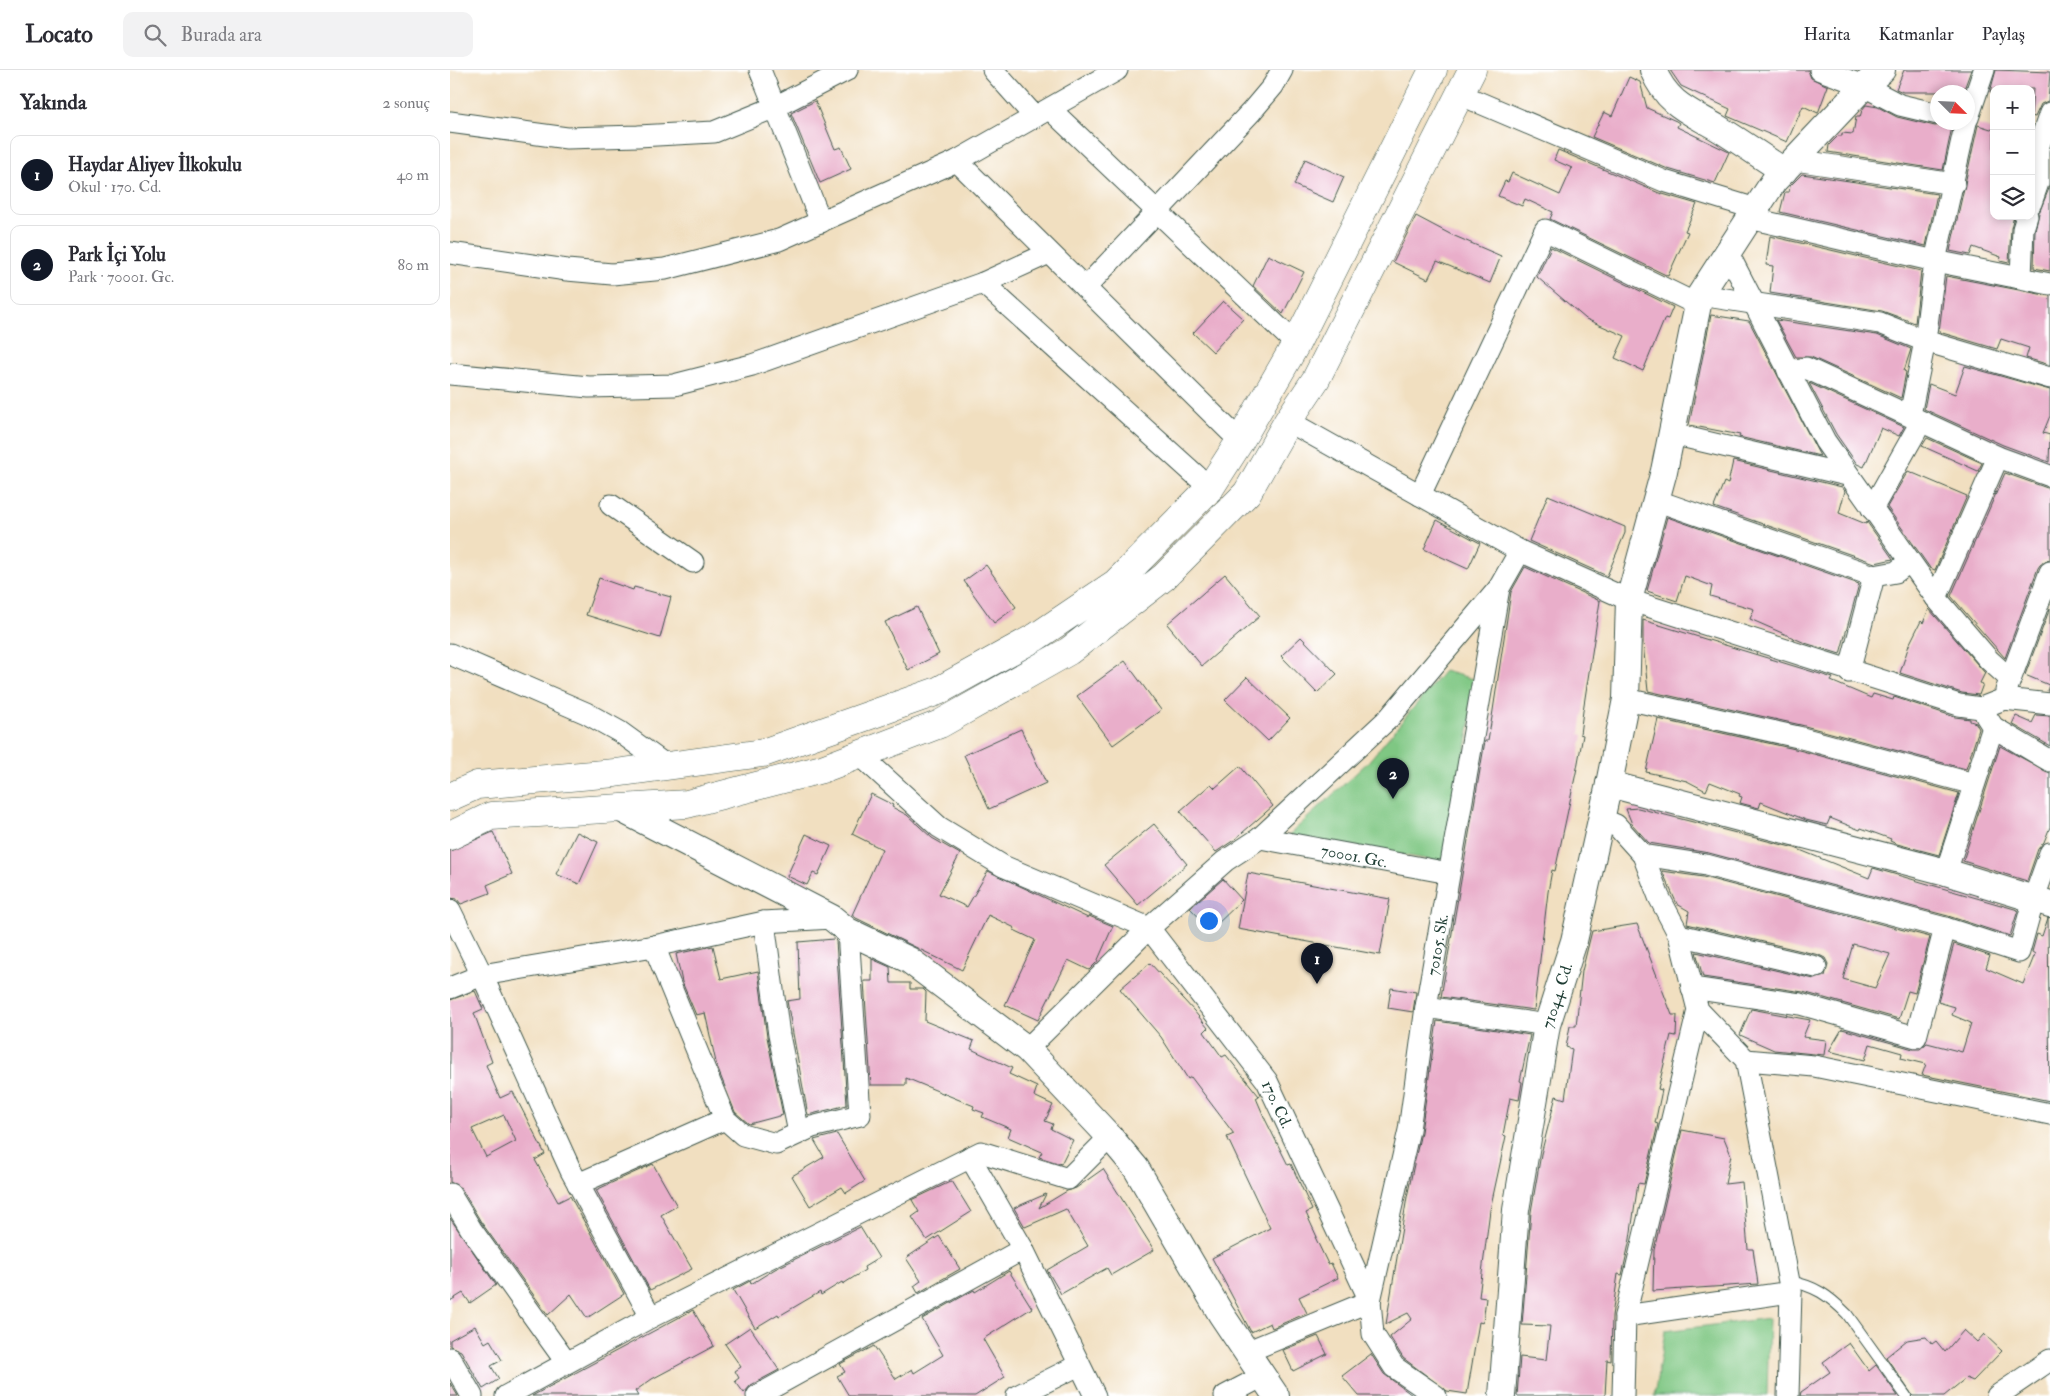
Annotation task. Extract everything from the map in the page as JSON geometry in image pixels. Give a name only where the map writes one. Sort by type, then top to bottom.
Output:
[{"type":"main road","points":[[450,836],[491,816],[687,804],[822,769],[940,724],[1069,651],[1164,577],[1247,492],[1288,421],[1316,379],[1472,70]]},
{"type":"main road","points":[[450,797],[477,785],[615,773],[763,752],[938,691],[1036,637],[1116,583],[1210,488],[1240,441],[1296,344],[1427,72]]},
{"type":"street","points":[[760,70],[821,222]]},
{"type":"street","points":[[450,122],[567,138],[714,132],[775,108],[847,70]]},
{"type":"street","points":[[993,70],[1157,211],[1296,344]]},
{"type":"street","points":[[450,253],[567,270],[612,274],[665,269],[779,240],[957,161],[1117,70]]},
{"type":"street","points":[[1085,288],[1274,86],[1282,70]]},
{"type":"street","points":[[1653,70],[1659,85],[1686,111],[1789,166],[1954,184]]},
{"type":"street","points":[[1820,70],[1873,78],[1900,105],[1930,112]]},
{"type":"street","points":[[1975,97],[1984,70]]},
{"type":"street","points":[[1699,300],[1774,181],[1873,78]]},
{"type":"street","points":[[1460,94],[1664,181],[1753,213],[1936,261],[2050,284]]},
{"type":"street","points":[[2035,192],[2038,183],[2038,148],[2050,113]]},
{"type":"street","points":[[1872,510],[1916,418],[1936,261],[1964,130]]},
{"type":"street","points":[[957,161],[1240,441]]},
{"type":"street","points":[[2021,277],[2023,229],[2026,220]]},
{"type":"street","points":[[1420,495],[1545,230],[1699,300],[1752,303],[1880,323],[1925,340],[2050,378]]},
{"type":"street","points":[[450,374],[589,387],[674,385],[752,365],[983,283],[1049,253]]},
{"type":"street","points":[[1728,253],[1752,303],[1825,441],[1847,475],[1936,598],[1989,660],[2006,688],[2050,704]]},
{"type":"street","points":[[983,283],[1210,488]]},
{"type":"street","name":"71044. Cd.","points":[[1502,1396],[1516,1210],[1548,1025],[1574,941],[1609,784],[1626,699],[1629,600],[1654,500],[1664,471],[1699,300]]},
{"type":"street","points":[[1788,371],[1806,368],[1998,457],[2050,476]]},
{"type":"street","points":[[1288,421],[1520,551],[1629,600],[1959,706],[1981,708],[2006,688],[2050,572]]},
{"type":"street","points":[[1672,434],[1847,475]]},
{"type":"street","points":[[1936,598],[1998,457]]},
{"type":"street","points":[[1654,500],[1874,576],[1896,572],[1910,562]]},
{"type":"street","points":[[611,505],[693,562]]},
{"type":"street","points":[[1027,1049],[1149,928],[1225,861],[1260,838],[1389,718],[1499,588],[1520,551]]},
{"type":"street","points":[[1849,672],[1874,576]]},
{"type":"street","name":"70105. Sk.","points":[[1370,1301],[1409,1130],[1426,1007],[1499,588]]},
{"type":"street","points":[[450,654],[586,713],[620,732],[668,766]]},
{"type":"street","points":[[1626,699],[1798,737],[1974,784]]},
{"type":"street","points":[[1981,708],[1993,728],[2050,761]]},
{"type":"street","points":[[1946,872],[1993,728]]},
{"type":"street","points":[[860,755],[939,828],[1004,866],[1149,928]]},
{"type":"street","points":[[1609,784],[1946,872],[2042,901]]},
{"type":"street","points":[[621,809],[909,960],[1027,1049],[1110,1137],[1136,1168],[1221,1314],[1270,1386],[1225,1396]]},
{"type":"street","points":[[1601,819],[1616,825],[1643,855],[1659,897],[1679,936],[1698,1010],[1746,1060],[1790,1287],[1788,1396]]},
{"type":"street","name":"70001. Gc.","points":[[1260,838],[1449,873]]},
{"type":"street","points":[[1643,855],[1706,865],[1945,928],[2018,952],[2042,901],[2050,853]]},
{"type":"street","points":[[450,910],[482,974],[578,1184],[651,1317]]},
{"type":"street","points":[[450,988],[482,974],[654,946],[764,922],[840,925]]},
{"type":"street","points":[[764,922],[779,1035],[798,1133]]},
{"type":"street","points":[[654,946],[725,1119],[743,1135],[776,1144],[812,1127],[860,1115],[840,925]]},
{"type":"street","name":"170. Cd.","points":[[1149,928],[1267,1081],[1370,1301]]},
{"type":"street","points":[[1692,988],[1800,1004],[1916,1037],[1945,928]]},
{"type":"street","points":[[1679,936],[1816,967]]},
{"type":"street","points":[[1426,1007],[1548,1025]]},
{"type":"street","points":[[1622,1396],[1625,1316],[1698,1010]]},
{"type":"street","points":[[1746,1060],[1814,1066],[2050,1114]]},
{"type":"street","points":[[578,1184],[725,1119]]},
{"type":"street","points":[[507,1396],[651,1317],[981,1152],[1068,1179],[1110,1137]]},
{"type":"street","points":[[970,1157],[1023,1249],[1095,1396]]},
{"type":"street","points":[[450,1194],[471,1229],[566,1362]]},
{"type":"street","points":[[757,1396],[1023,1249]]},
{"type":"street","points":[[1625,1316],[1790,1287]]},
{"type":"street","points":[[1246,1352],[1370,1301],[1373,1334],[1394,1367],[1436,1396]]},
{"type":"street","points":[[450,1358],[472,1396]]},
{"type":"street","points":[[1997,1396],[2050,1360]]},
{"type":"street","points":[[1017,1396],[1079,1365]]},
{"type":"lane","points":[[1790,1287],[1809,1285],[1842,1309],[1906,1396]]},
{"type":"green space","points":[[1444,671],[1477,680],[1448,863],[1289,835],[1368,762]]},
{"type":"green space","points":[[1769,1318],[1767,1396],[1654,1396],[1665,1331]]},
{"type":"building","points":[[1670,70],[1808,70],[1811,78],[1828,86],[1818,113],[1803,106],[1787,142],[1727,116],[1730,109],[1681,86]]},
{"type":"building","points":[[1904,70],[1971,70],[1966,85],[1930,85],[1930,92],[1903,92],[1896,89]]},
{"type":"building","points":[[1996,70],[2050,72],[2048,101],[2041,104],[2035,117],[2035,85],[1992,85]]},
{"type":"building","points":[[1629,77],[1640,82],[1647,108],[1676,121],[1679,123],[1677,127],[1729,152],[1715,183],[1668,169],[1592,137],[1604,112],[1612,116]]},
{"type":"building","points":[[815,101],[835,149],[841,147],[851,169],[820,183],[791,113]]},
{"type":"building","points":[[1866,105],[1878,107],[1897,117],[1930,125],[1930,130],[1951,130],[1943,170],[1828,152],[1829,145],[1838,136],[1842,136],[1842,133],[1853,134],[1856,117],[1860,117]]},
{"type":"building","points":[[1978,125],[1990,129],[1990,220],[2013,220],[2009,263],[2000,261],[2001,257],[1973,247],[1970,255],[1950,251]]},
{"type":"building","points":[[1558,150],[1659,193],[1697,204],[1685,231],[1688,232],[1668,276],[1550,219],[1553,212],[1525,199],[1522,206],[1498,196],[1505,181],[1508,182],[1512,173],[1560,195],[1572,168],[1554,160]]},
{"type":"building","points":[[1305,159],[1344,177],[1333,202],[1294,185]]},
{"type":"building","points":[[1802,174],[1937,194],[1926,246],[1780,212],[1785,192],[1789,192],[1790,186]]},
{"type":"building","points":[[2050,186],[2050,271],[2034,268],[2035,231],[2039,213]]},
{"type":"building","points":[[1416,216],[1450,234],[1501,256],[1490,283],[1437,261],[1428,279],[1393,262]]},
{"type":"building","points":[[1770,236],[1921,271],[1915,323],[1882,311],[1770,293],[1773,266],[1766,265]]},
{"type":"building","points":[[1551,247],[1673,307],[1668,319],[1665,318],[1643,371],[1615,358],[1625,336],[1586,319],[1537,277]]},
{"type":"building","points":[[1268,255],[1304,272],[1283,314],[1253,286]]},
{"type":"building","points":[[1946,276],[2050,296],[2050,365],[2026,358],[2029,348],[2001,339],[1997,349],[1939,332]]},
{"type":"building","points":[[1223,301],[1243,319],[1213,352],[1193,333]]},
{"type":"building","points":[[1711,315],[1749,321],[1820,456],[1739,437],[1740,435],[1689,425]]},
{"type":"building","points":[[1776,320],[1877,335],[1911,349],[1904,371],[1906,372],[1901,398],[1811,357],[1796,357]]},
{"type":"building","points":[[1965,366],[2050,390],[2050,416],[2043,433],[2050,435],[2049,462],[2003,445],[1924,409],[1929,384],[1955,394]]},
{"type":"building","points":[[1809,383],[1904,427],[1899,436],[1881,428],[1864,467],[1857,464],[1836,434]]},
{"type":"building","points":[[1927,438],[1982,463],[1978,471],[1922,446]]},
{"type":"building","points":[[1733,461],[1842,487],[1845,491],[1839,513],[1866,524],[1867,522],[1893,559],[1875,563],[1714,507],[1724,482],[1728,484]]},
{"type":"building","points":[[1908,471],[1967,496],[1935,570],[1930,568],[1887,507]]},
{"type":"building","points":[[2005,473],[2050,489],[2050,560],[2042,562],[2038,568],[2005,658],[1951,596]]},
{"type":"building","points":[[1548,495],[1625,527],[1625,533],[1607,576],[1529,541]]},
{"type":"building","points":[[1667,517],[1859,584],[1840,654],[1805,643],[1750,619],[1754,609],[1710,596],[1712,586],[1685,576],[1677,601],[1647,591]]},
{"type":"building","points":[[1437,520],[1480,543],[1468,569],[1424,549]]},
{"type":"building","points":[[986,565],[1016,607],[994,623],[964,581]]},
{"type":"building","points":[[1525,567],[1600,601],[1580,734],[1583,735],[1555,871],[1552,870],[1548,892],[1534,1010],[1441,997],[1485,741],[1488,741],[1511,592]]},
{"type":"building","points":[[1225,574],[1260,616],[1202,666],[1167,624]]},
{"type":"building","points":[[599,578],[633,590],[634,587],[671,597],[660,638],[586,615]]},
{"type":"building","points":[[917,607],[939,654],[908,670],[885,622]]},
{"type":"building","points":[[2050,608],[2050,691],[2047,691],[2049,685],[2025,675]]},
{"type":"building","points":[[1929,609],[1985,673],[1980,683],[1983,684],[1979,695],[1962,693],[1900,673],[1909,645],[1921,621],[1923,623]]},
{"type":"building","points":[[1643,620],[1833,678],[1831,681],[1871,698],[1873,694],[1893,700],[1894,697],[1955,717],[1970,719],[1970,721],[1976,723],[1979,729],[1966,769],[1801,725],[1648,691],[1643,643]]},
{"type":"building","points":[[1301,637],[1337,674],[1317,693],[1281,656]]},
{"type":"building","points":[[1125,661],[1161,710],[1113,745],[1077,696]]},
{"type":"building","points":[[1247,677],[1290,718],[1268,741],[1225,700]]},
{"type":"building","points":[[2036,715],[2050,716],[2050,746],[2012,724],[2016,716],[2032,723]]},
{"type":"building","points":[[1658,719],[1795,749],[1959,793],[1939,855],[1897,844],[1890,841],[1891,839],[1861,828],[1860,830],[1830,818],[1827,825],[1806,820],[1761,802],[1759,808],[1740,803],[1742,797],[1739,796],[1740,794],[1710,782],[1706,791],[1687,781],[1646,772]]},
{"type":"building","points":[[1021,729],[1046,783],[989,809],[964,755]]},
{"type":"building","points":[[2000,746],[2050,773],[2050,827],[2044,842],[2038,849],[2027,881],[1963,861]]},
{"type":"building","points":[[1240,766],[1273,806],[1234,840],[1216,852],[1180,811],[1211,784],[1215,788]]},
{"type":"building","points":[[871,794],[893,805],[892,807],[907,815],[932,838],[960,854],[939,894],[967,907],[988,871],[1088,918],[1089,916],[1113,926],[1097,962],[1089,970],[1068,960],[1038,1020],[1005,1005],[1035,940],[1014,930],[1015,928],[988,915],[962,970],[856,918],[852,915],[882,849],[852,834]]},
{"type":"building","points":[[1638,808],[1795,848],[1869,878],[1873,868],[2018,910],[2010,936],[1948,916],[1709,853],[1649,843],[1632,824],[1626,809]]},
{"type":"building","points":[[1154,824],[1187,864],[1138,905],[1104,865]]},
{"type":"building","points":[[493,832],[512,874],[487,885],[490,893],[461,904],[457,899],[450,898],[450,851]]},
{"type":"building","points":[[577,832],[598,842],[579,884],[556,874]]},
{"type":"building","points":[[806,834],[831,846],[818,875],[813,873],[807,885],[787,876]]},
{"type":"building","points":[[1662,871],[1703,877],[1930,937],[1915,993],[1908,991],[1899,1019],[1803,992],[1703,977],[1696,952],[1814,979],[1825,976],[1828,964],[1825,958],[1819,955],[1687,924],[1689,911],[1677,904]],"holes":[[[1853,944],[1890,954],[1875,988],[1843,979]]]},
{"type":"building","points":[[1248,873],[1390,899],[1380,955],[1238,929]]},
{"type":"building","points":[[1223,879],[1242,900],[1211,930],[1190,908]]},
{"type":"building","points":[[2048,918],[2050,1101],[1922,1075],[1926,1064],[1901,1058],[1902,1053],[1870,1044],[1865,1060],[1829,1051],[1842,1029],[1913,1049],[1920,1049],[1927,1043],[1962,1052],[1971,1023],[1952,1015],[1955,1007],[1938,1002],[1954,944],[1990,956],[1986,968],[2023,984],[2035,954],[2032,952],[2037,934],[2042,936]]},
{"type":"building","points":[[1637,924],[1672,1015],[1677,1015],[1676,1036],[1671,1035],[1658,1089],[1662,1090],[1655,1123],[1658,1124],[1644,1184],[1638,1183],[1630,1239],[1622,1275],[1618,1274],[1612,1316],[1611,1361],[1607,1360],[1605,1396],[1517,1396],[1520,1357],[1546,1360],[1550,1326],[1522,1325],[1531,1212],[1541,1154],[1556,1096],[1565,1099],[1572,1049],[1566,1047],[1570,1026],[1576,1026],[1582,971],[1592,931]]},
{"type":"building","points":[[834,939],[836,941],[847,1105],[808,1115],[787,1001],[800,999],[798,942]]},
{"type":"building","points":[[713,946],[721,979],[758,971],[767,1037],[783,1115],[749,1124],[735,1112],[717,1067],[705,1013],[696,1015],[682,982],[676,954]]},
{"type":"building","points":[[872,959],[890,967],[891,983],[910,983],[910,989],[923,989],[926,992],[925,1021],[974,1041],[971,1049],[1012,1068],[1009,1074],[1037,1087],[1034,1096],[1053,1105],[1045,1121],[1053,1124],[1051,1129],[1073,1140],[1061,1164],[1039,1157],[1042,1152],[1008,1137],[1011,1129],[982,1117],[984,1113],[973,1109],[974,1106],[906,1078],[906,1085],[871,1085],[864,981],[872,981]]},
{"type":"building","points":[[1150,963],[1208,1028],[1204,1032],[1222,1057],[1226,1055],[1259,1096],[1256,1098],[1265,1119],[1288,1165],[1291,1164],[1312,1210],[1306,1213],[1317,1237],[1315,1237],[1328,1264],[1331,1263],[1338,1278],[1299,1297],[1307,1313],[1272,1328],[1270,1323],[1251,1332],[1212,1258],[1270,1228],[1227,1137],[1234,1134],[1191,1077],[1188,1079],[1161,1037],[1120,989]]},
{"type":"building","points":[[1391,988],[1416,992],[1413,1012],[1388,1008]]},
{"type":"building","points":[[475,991],[483,1009],[474,1013],[492,1062],[486,1065],[500,1098],[513,1092],[545,1154],[535,1160],[558,1202],[570,1196],[624,1294],[587,1318],[571,1294],[548,1315],[481,1222],[461,1188],[450,1182],[450,1000]],"holes":[[[504,1115],[516,1141],[486,1157],[472,1129]]]},
{"type":"building","points":[[1751,1009],[1810,1020],[1803,1037],[1826,1040],[1824,1055],[1774,1050],[1740,1035]]},
{"type":"building","points":[[1437,1021],[1530,1035],[1520,1081],[1522,1082],[1519,1100],[1510,1098],[1503,1135],[1506,1136],[1490,1210],[1479,1297],[1486,1298],[1483,1323],[1479,1322],[1467,1394],[1447,1391],[1403,1358],[1390,1337],[1412,1319],[1408,1313],[1386,1324],[1407,1197],[1421,1132]]},
{"type":"building","points":[[1682,1130],[1724,1138],[1731,1155],[1725,1184],[1742,1182],[1748,1249],[1753,1249],[1758,1284],[1653,1291],[1654,1250]]},
{"type":"building","points":[[837,1134],[865,1181],[846,1193],[842,1187],[810,1206],[792,1176],[824,1157],[814,1140]]},
{"type":"building","points":[[653,1164],[677,1206],[661,1215],[692,1269],[650,1290],[596,1190]]},
{"type":"building","points":[[1103,1169],[1154,1250],[1111,1275],[1107,1268],[1061,1294],[1047,1270],[1088,1246],[1066,1209],[1025,1227],[1014,1208],[1046,1194],[1039,1208],[1067,1191],[1076,1188]]},
{"type":"building","points":[[952,1181],[971,1212],[927,1240],[912,1217],[919,1212],[912,1200]]},
{"type":"building","points":[[450,1218],[496,1285],[470,1303],[463,1293],[450,1301]]},
{"type":"building","points":[[860,1227],[879,1258],[864,1267],[865,1270],[843,1284],[842,1282],[821,1295],[820,1292],[755,1328],[733,1290],[750,1281],[751,1284],[775,1269]]},
{"type":"building","points":[[939,1236],[960,1269],[918,1293],[914,1286],[921,1281],[906,1258]]},
{"type":"building","points":[[1009,1271],[1032,1308],[983,1339],[1005,1377],[975,1396],[849,1396],[837,1376],[845,1372],[840,1364],[874,1346],[896,1379],[912,1369],[914,1373],[943,1355],[922,1319],[974,1290],[975,1292]]},
{"type":"building","points":[[693,1310],[714,1346],[652,1379],[635,1391],[638,1396],[532,1396]]},
{"type":"building","points":[[475,1326],[485,1343],[490,1340],[502,1360],[491,1366],[499,1379],[483,1389],[461,1351],[450,1346],[450,1340]]},
{"type":"building","points":[[750,1327],[779,1370],[751,1385],[744,1393],[735,1381],[739,1378],[735,1371],[741,1367],[725,1344]]},
{"type":"building","points":[[1964,1330],[1977,1342],[1984,1334],[2002,1351],[1973,1381],[1966,1378],[1944,1396],[1913,1396],[1886,1357],[1907,1340],[1926,1337],[1932,1344],[1936,1341],[1945,1352]]},
{"type":"building","points":[[1318,1336],[1327,1354],[1293,1371],[1283,1350]]},
{"type":"building","points":[[1849,1343],[1869,1371],[1876,1365],[1898,1396],[1800,1396],[1801,1392],[1830,1372],[1823,1362]]},
{"type":"building","points":[[1371,1354],[1384,1374],[1411,1396],[1359,1396],[1342,1376]]},
{"type":"building","points":[[450,1383],[458,1396],[450,1396]]},
{"type":"place","name":"Park İçi Yolu","points":[[1393,799]]},
{"type":"place","name":"Haydar Aliyev İlkokulu","points":[[1317,984]]}]
